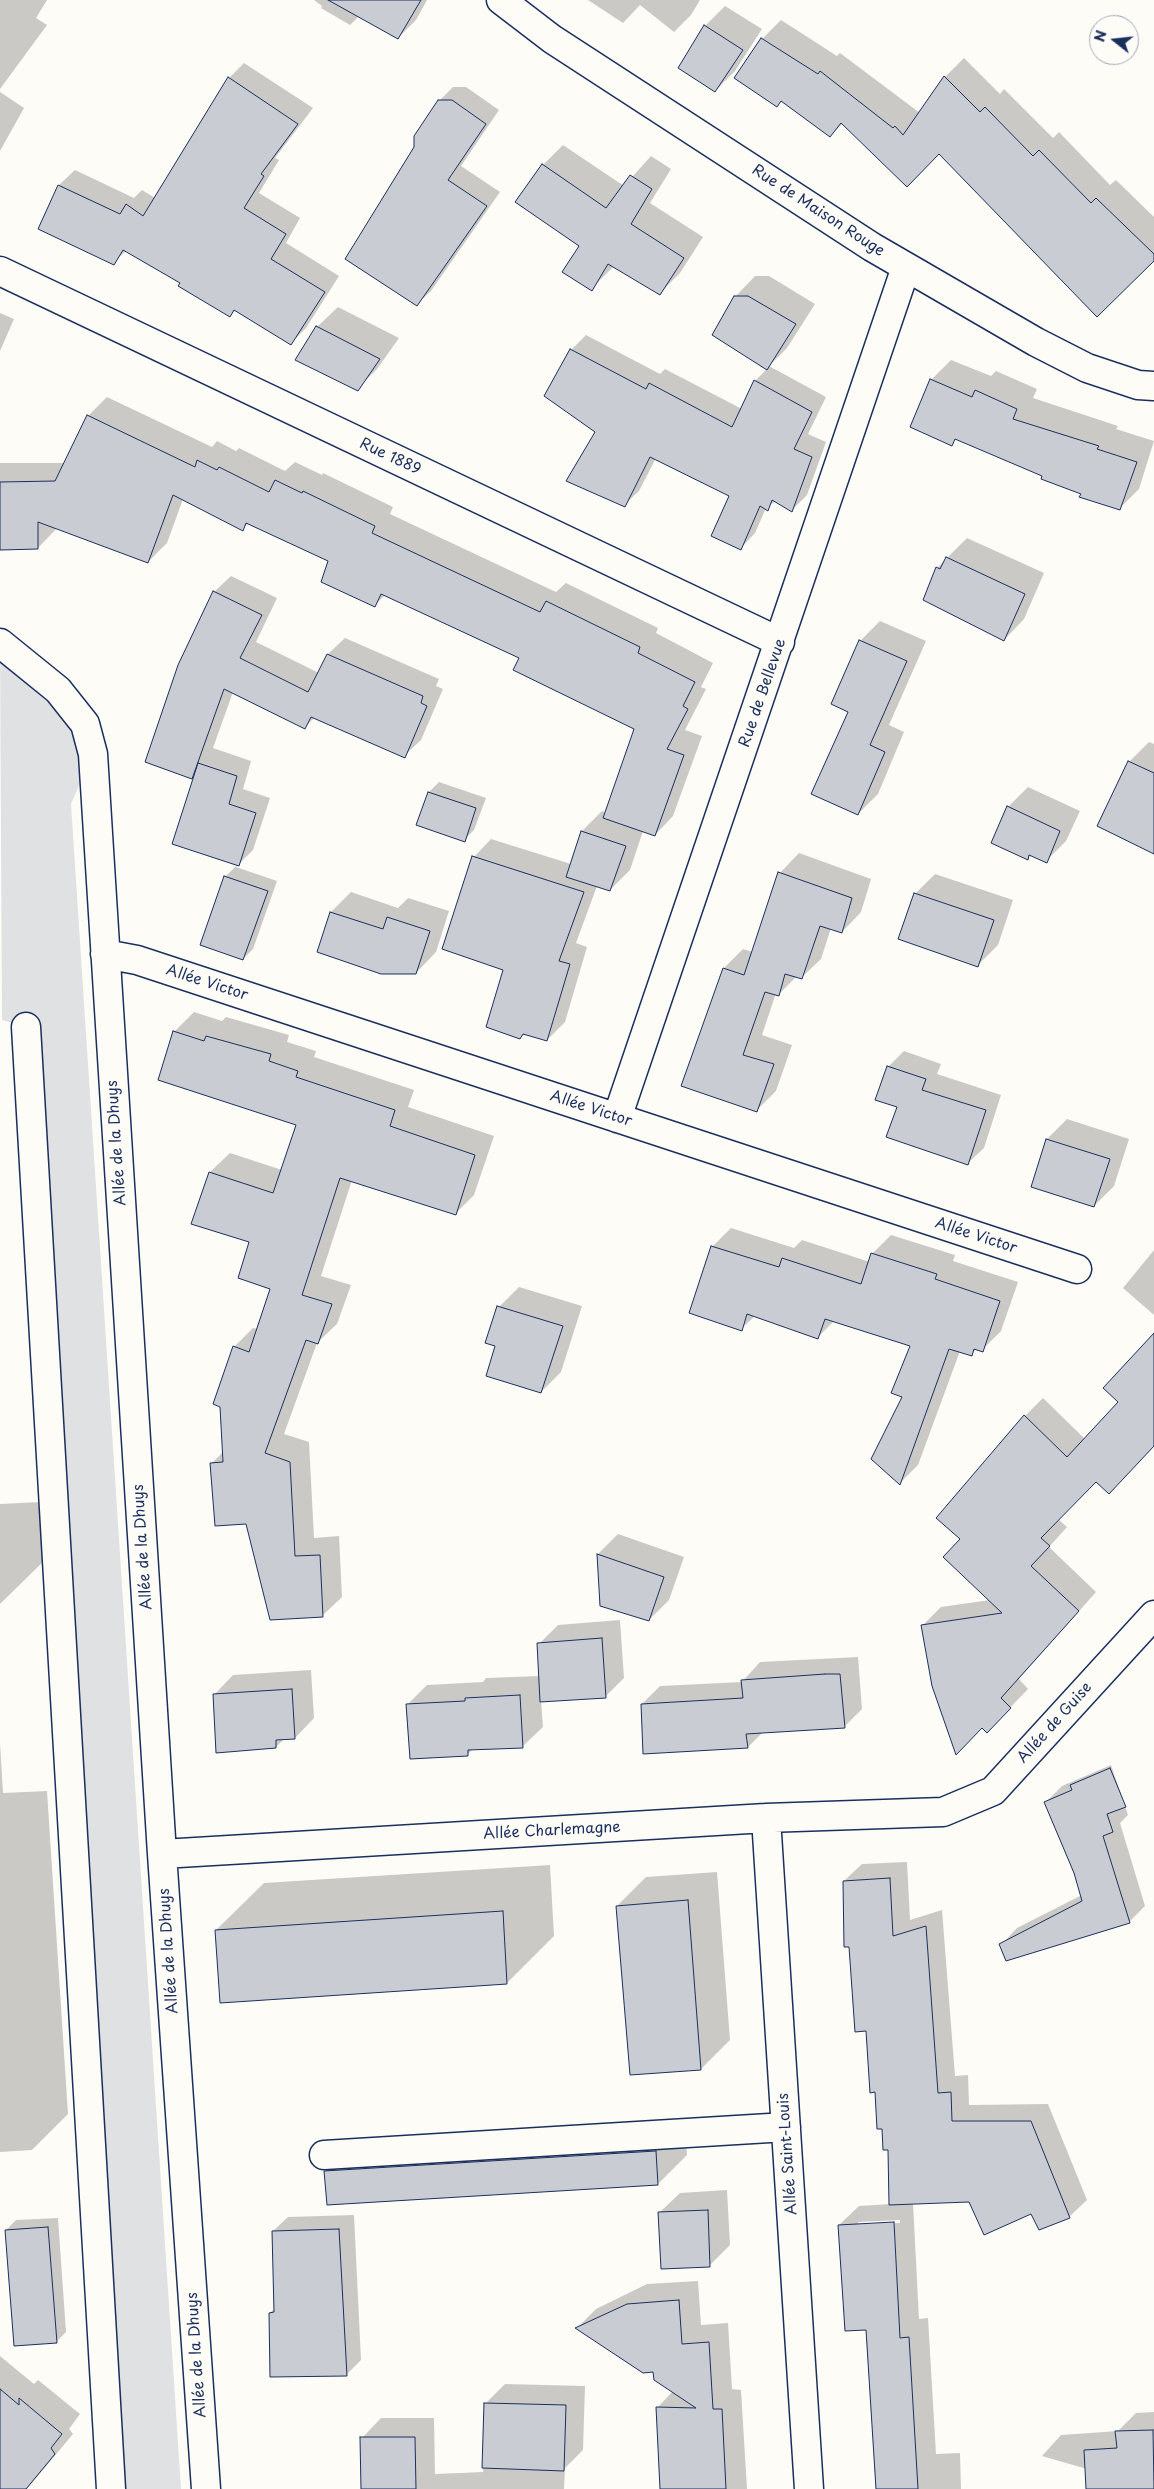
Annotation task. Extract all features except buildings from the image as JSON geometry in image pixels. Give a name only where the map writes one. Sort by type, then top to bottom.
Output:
[{"type":"street","name":"Rue de Maison Rouge","points":[[501,0],[552,39],[906,267],[1087,368],[1138,385],[1154,386]]},
{"type":"street","name":"Rue de Bellevue","points":[[617,1118],[906,267]]},
{"type":"street","name":"Rue 1889","points":[[0,271],[780,642]]},
{"type":"street","name":"Allée de la Dhuys","points":[[0,643],[58,690],[85,724],[93,754],[162,1854],[206,2489]]},
{"type":"street","name":"Allée Victor","points":[[105,954],[146,963],[1076,1269]]},
{"type":"street","points":[[26,1027],[112,2489]]},
{"type":"street","name":"Allée de Guise","points":[[943,1812],[993,1791],[1154,1615]]},
{"type":"street","name":"Allée Charlemagne","points":[[162,1854],[766,1818],[943,1812]]},
{"type":"street","name":"Allée Saint-Louis","points":[[766,1818],[809,2489]]},
{"type":"street","points":[[324,2155],[786,2127]]},
{"type":"shaded area","points":[[0,643],[58,690],[93,754],[71,804],[181,2489],[111,2489],[26,1027],[2,1020]]}]
